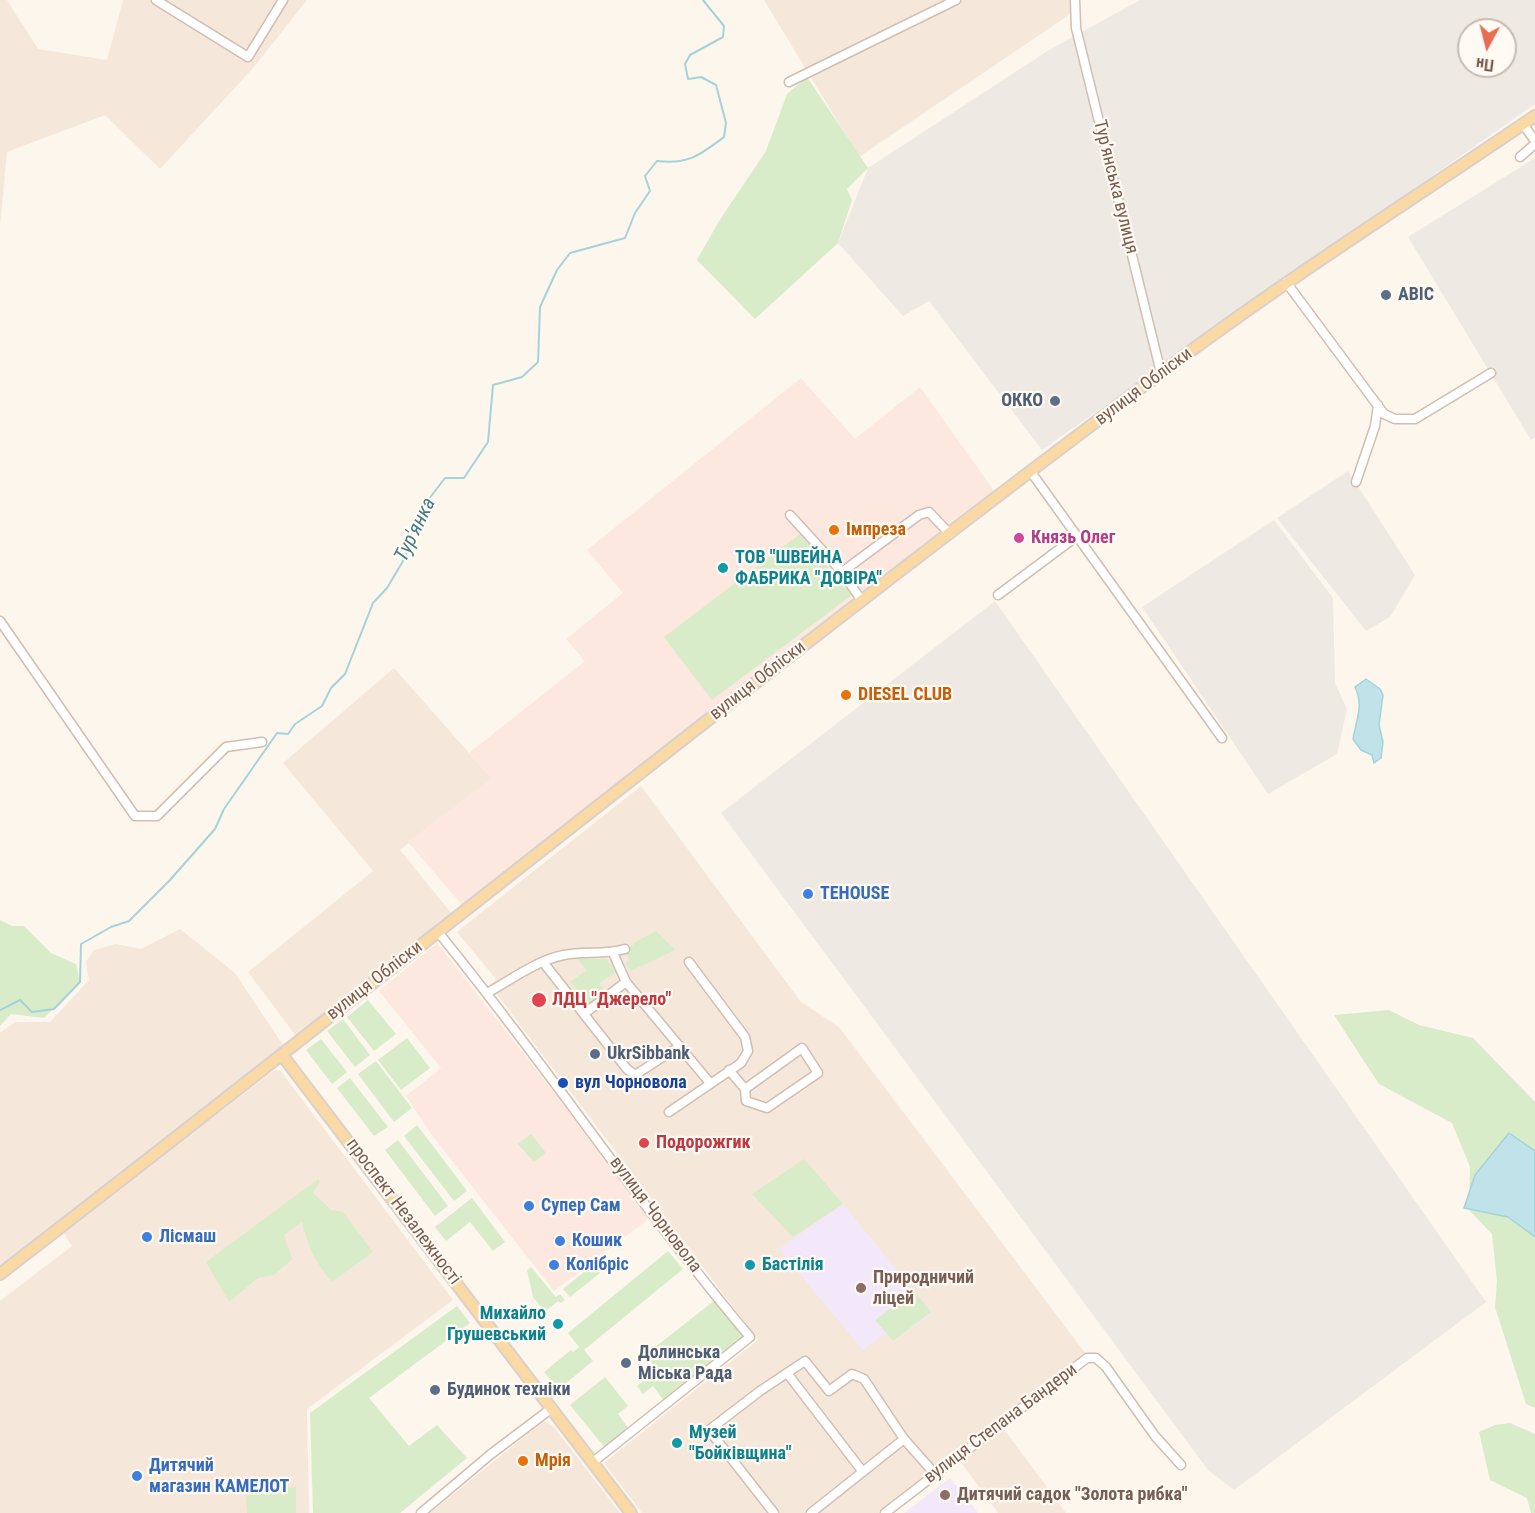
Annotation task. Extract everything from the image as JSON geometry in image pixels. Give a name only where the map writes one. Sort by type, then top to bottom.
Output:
[{"type":"main road","name":"вулиця Обліски","points":[[0,1274],[862,601],[1161,373],[1286,282],[1535,116]]},
{"type":"main road","name":"проспект Незалежності","points":[[282,1055],[631,1513]]},
{"type":"street","points":[[156,0],[248,57],[283,0]]},
{"type":"street","points":[[789,82],[956,0]]},
{"type":"street","name":"Турʼянська вулиця","points":[[1075,0],[1076,28],[1161,373]]},
{"type":"street","points":[[1520,156],[1535,143],[1523,124]]},
{"type":"street","points":[[1286,282],[1384,414],[1395,419],[1415,419],[1491,373]]},
{"type":"street","points":[[1356,482],[1375,426],[1378,405]]},
{"type":"street","points":[[1031,472],[1222,738]]},
{"type":"street","points":[[842,572],[919,515],[929,512],[951,534]]},
{"type":"street","points":[[790,515],[842,572],[862,601]]},
{"type":"street","points":[[998,595],[1077,536]]},
{"type":"street","points":[[0,621],[135,816],[157,816],[226,747],[262,742]]},
{"type":"street","name":"вулиця Чорновола","points":[[438,932],[488,993],[674,1241],[750,1337],[593,1462]]},
{"type":"street","points":[[488,993],[543,962],[564,955],[613,953],[625,949]]},
{"type":"street","points":[[613,953],[626,982],[710,1083]]},
{"type":"street","points":[[543,962],[627,1069],[635,1075],[680,1046]]},
{"type":"street","points":[[669,1112],[747,1055],[747,1041],[689,962]]},
{"type":"street","points":[[585,1013],[626,982]]},
{"type":"street","points":[[729,1070],[745,1089],[746,1101],[767,1108],[818,1073],[802,1048],[745,1089]]},
{"type":"street","name":"вулиця Степана Бандери","points":[[885,1513],[1087,1358],[1096,1358],[1106,1367],[1155,1436],[1181,1465]]},
{"type":"street","points":[[774,1513],[709,1430],[805,1361],[829,1391],[852,1374],[864,1379],[904,1439],[935,1474]]},
{"type":"street","points":[[787,1373],[863,1472]]},
{"type":"street","points":[[421,1513],[552,1408]]},
{"type":"street","points":[[812,1513],[904,1439]]},
{"type":"shaded area","points":[[0,0],[7,0],[38,49],[107,60],[123,0],[307,0],[254,67],[160,169],[105,115],[7,152],[0,226]]},
{"type":"shaded area","points":[[764,0],[1080,0],[1072,13],[859,157]]},
{"type":"shaded area","points":[[1140,0],[1535,0],[1535,104],[1042,450],[929,301],[903,316],[838,243],[868,168],[1049,50]]},
{"type":"shaded area","points":[[1535,158],[1535,437],[1531,440],[1408,237]]},
{"type":"shaded area","points":[[801,378],[855,439],[920,387],[995,492],[463,906],[408,842],[491,779],[469,753],[585,661],[566,639],[623,593],[587,550]]},
{"type":"shaded area","points":[[1348,471],[1415,575],[1390,617],[1366,631],[1277,518]]},
{"type":"shaded area","points":[[1274,520],[1333,598],[1335,683],[1347,709],[1337,754],[1268,794],[1142,607]]},
{"type":"shaded area","points":[[995,601],[1486,1302],[1234,1490],[1208,1470],[721,813]]},
{"type":"shaded area","points":[[394,668],[492,779],[400,850],[452,914],[296,1036],[248,972],[373,871],[283,763]]},
{"type":"shaded area","points":[[641,786],[801,1002],[839,1027],[1086,1354],[878,1513],[642,1513],[604,1463],[758,1340],[490,985],[496,979],[457,932]]},
{"type":"shaded area","points":[[180,929],[235,973],[285,1048],[0,1268],[0,1033],[15,1022],[50,1022],[89,980],[86,962],[94,950],[116,944],[141,949]]},
{"type":"shaded area","points":[[437,943],[651,1217],[554,1291],[431,1134],[406,1096],[441,1068],[379,991]]},
{"type":"shaded area","points":[[280,1070],[453,1300],[307,1409],[309,1513],[0,1513],[0,1301],[72,1246],[63,1232],[273,1071]]},
{"type":"shaded area","name":"Природничий ліцей","points":[[843,1204],[932,1313],[893,1341],[885,1333],[863,1350],[779,1249]]},
{"type":"shaded area","points":[[544,1421],[553,1426],[620,1513],[430,1513]]},
{"type":"shaded area","points":[[1004,1429],[1066,1513],[998,1513],[960,1461]]},
{"type":"shaded area","name":"Дитячий садок \"Золота рибка\"","points":[[950,1478],[978,1513],[904,1513]]},
{"type":"green space","points":[[807,77],[868,168],[847,189],[852,200],[838,243],[755,319],[697,260],[719,221],[766,151],[787,94]]},
{"type":"green space","points":[[800,534],[852,595],[712,700],[664,637]]},
{"type":"green space","points":[[0,920],[12,926],[24,926],[51,953],[76,964],[80,982],[44,1018],[11,1014],[0,1026]]},
{"type":"green space","points":[[656,931],[675,950],[631,971],[625,964],[630,959],[625,952],[637,941]]},
{"type":"green space","points":[[577,958],[606,959],[616,972],[599,983],[606,993],[589,1004],[570,982],[587,970]]},
{"type":"green space","points":[[368,1000],[396,1034],[374,1051],[347,1017]]},
{"type":"green space","points":[[1389,1010],[1419,1025],[1473,1038],[1535,1102],[1535,1408],[1526,1404],[1495,1307],[1497,1281],[1492,1234],[1469,1210],[1470,1167],[1452,1123],[1379,1084],[1334,1015]]},
{"type":"green space","points":[[343,1019],[370,1055],[355,1067],[327,1031]]},
{"type":"green space","points":[[407,1038],[430,1068],[401,1090],[378,1060]]},
{"type":"green space","points":[[321,1039],[347,1072],[332,1084],[306,1050]]},
{"type":"green space","points":[[376,1061],[412,1108],[394,1122],[358,1074]]},
{"type":"green space","points":[[350,1078],[388,1127],[374,1136],[337,1088]]},
{"type":"green space","points":[[417,1125],[467,1191],[454,1201],[404,1136]]},
{"type":"green space","points":[[531,1134],[546,1153],[534,1162],[518,1144]]},
{"type":"green space","points":[[398,1140],[448,1206],[435,1216],[385,1150]]},
{"type":"green space","points":[[804,1159],[843,1204],[793,1237],[752,1194]]},
{"type":"green space","points":[[318,1179],[320,1182],[313,1193],[331,1210],[343,1212],[373,1252],[332,1282],[313,1254],[302,1222],[284,1235],[292,1259],[274,1275],[258,1278],[229,1302],[206,1262]]},
{"type":"green space","points":[[472,1198],[505,1242],[493,1251],[470,1222],[446,1241],[435,1227]]},
{"type":"green space","points":[[668,1251],[683,1269],[584,1350],[593,1361],[559,1389],[544,1372],[571,1350],[573,1352],[579,1347],[568,1333]]},
{"type":"green space","points":[[594,1264],[600,1273],[570,1297],[563,1289]]},
{"type":"green space","points":[[531,1267],[556,1297],[560,1294],[565,1300],[561,1303],[558,1301],[545,1312],[533,1297],[527,1270]]},
{"type":"green space","points":[[914,1291],[931,1312],[893,1341],[875,1320]]},
{"type":"green space","points":[[715,1300],[744,1337],[664,1401],[653,1386],[643,1394],[637,1386],[657,1370],[645,1355]]},
{"type":"green space","points":[[457,1306],[470,1323],[369,1398],[409,1446],[437,1425],[467,1458],[400,1513],[313,1513],[310,1413]]},
{"type":"green space","points":[[605,1377],[628,1406],[618,1414],[629,1429],[605,1448],[570,1405]]},
{"type":"green space","points":[[1510,1423],[1535,1434],[1535,1513],[1531,1513],[1527,1498],[1490,1480],[1479,1432],[1495,1425]]},
{"type":"green space","points":[[296,1487],[296,1513],[247,1513],[245,1492]]},
{"type":"water","points":[[1366,679],[1380,689],[1383,695],[1379,725],[1383,742],[1381,758],[1374,763],[1372,755],[1361,750],[1353,739],[1359,707],[1355,687]]},
{"type":"water","points":[[1509,1133],[1535,1151],[1535,1237],[1508,1217],[1464,1208],[1475,1175]]},
{"type":"waterway","name":"Тур'янка","points":[[0,1010],[20,1000],[32,1012],[54,1009],[80,982],[81,944],[111,927],[129,921],[170,880],[215,829],[224,809],[277,733],[288,734],[295,724],[322,706],[331,688],[345,674],[373,603],[387,588],[406,556],[410,536],[422,508],[445,478],[464,478],[488,442],[493,385],[522,377],[538,362],[540,307],[557,270],[570,253],[625,238],[635,213],[650,191],[645,176],[657,161],[685,160],[708,149],[724,137],[726,123],[716,85],[701,77],[688,79],[685,64],[690,55],[723,37],[724,26],[703,0]]},
{"type":"place","name":"АВІС","points":[[1386,295]]},
{"type":"place","name":"ОККО","points":[[1055,401]]},
{"type":"place","name":"Імпреза","points":[[834,530]]},
{"type":"place","name":"Князь Олег","points":[[1019,538]]},
{"type":"place","name":"ТОВ \"ШВЕЙНА ФАБРИКА \"ДОВІРА\"","points":[[723,568]]},
{"type":"place","name":"DIESEL CLUB","points":[[846,695]]},
{"type":"place","name":"TEHOUSE","points":[[808,894]]},
{"type":"place","name":"ЛДЦ \"Джерело\"","points":[[539,1000]]},
{"type":"place","name":"UkrSibbank","points":[[595,1054]]},
{"type":"place","name":"вул Чорновола","points":[[563,1083]]},
{"type":"place","name":"Подорожгик","points":[[644,1143]]},
{"type":"place","name":"Супер Сам","points":[[529,1206]]},
{"type":"place","name":"Лісмаш","points":[[147,1237]]},
{"type":"place","name":"Кошик","points":[[560,1241]]},
{"type":"place","name":"Колібріс","points":[[554,1265]]},
{"type":"place","name":"Бастілія","points":[[750,1265]]},
{"type":"place","name":"Природничий ліцей","points":[[861,1288]]},
{"type":"place","name":"Михайло Грушевський","points":[[558,1324]]},
{"type":"place","name":"Долинська Міська Рада","points":[[626,1363]]},
{"type":"place","name":"Будинок техніки","points":[[435,1390]]},
{"type":"place","name":"Музей \"Бойківщина\"","points":[[677,1443]]},
{"type":"place","name":"Мрія","points":[[523,1461]]},
{"type":"place","name":"Дитячий магазин КАМЕЛОТ","points":[[137,1476]]},
{"type":"place","name":"Дитячий садок \"Золота рибка\"","points":[[945,1495]]}]
